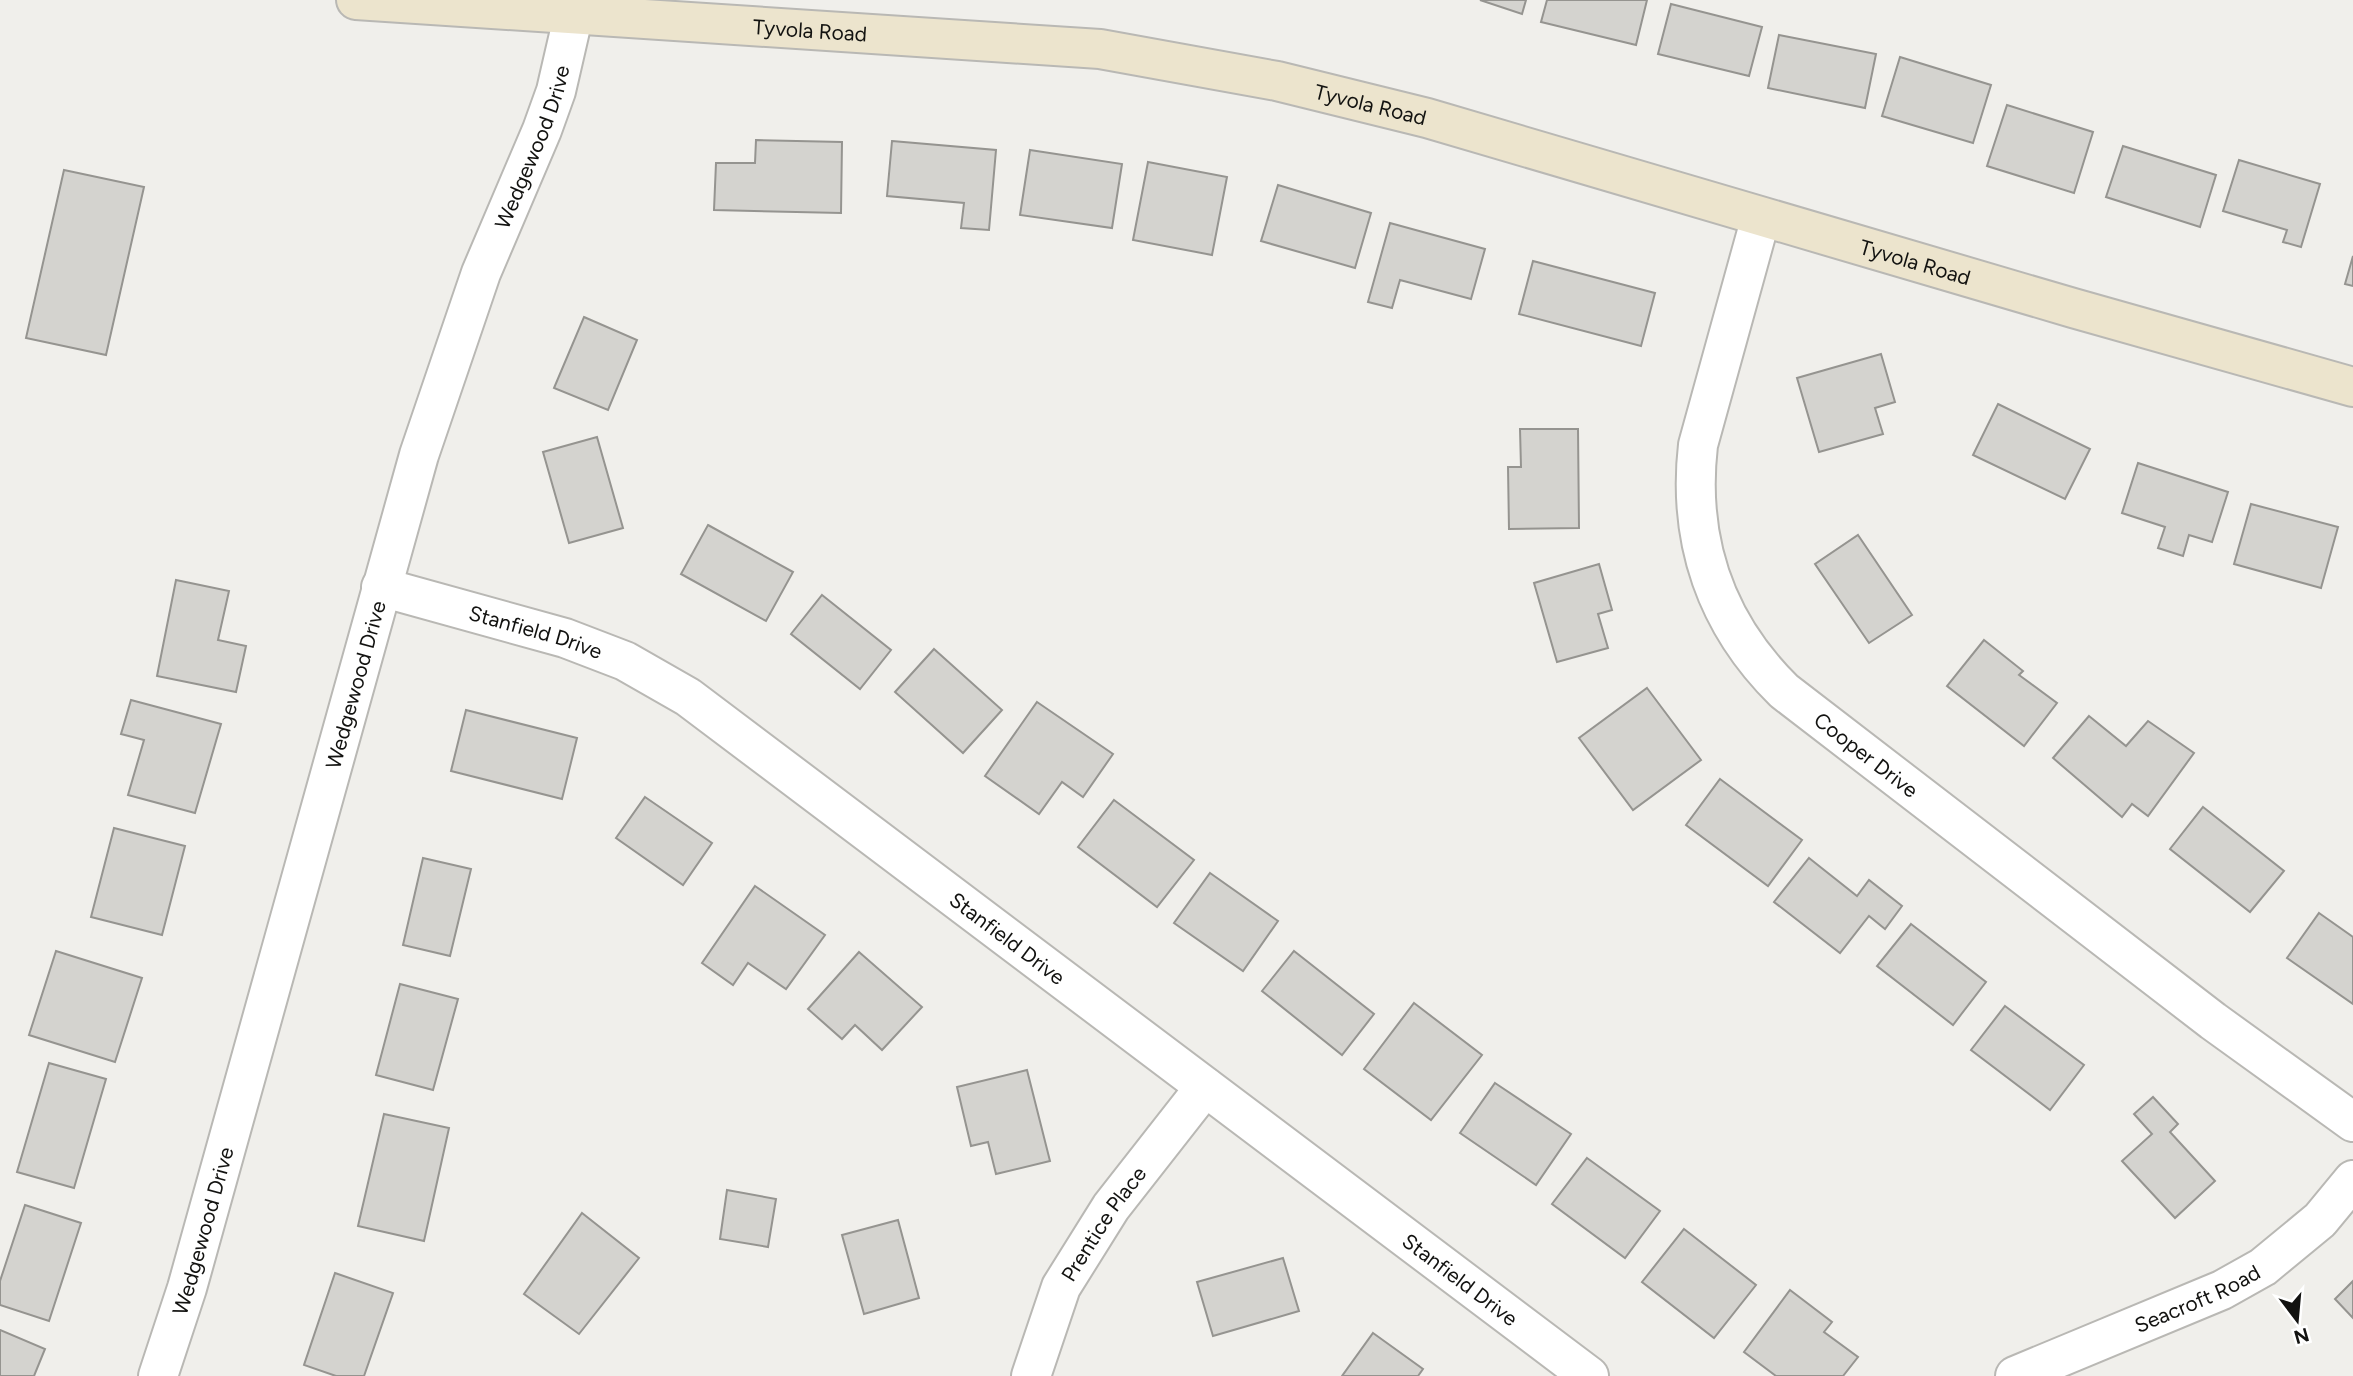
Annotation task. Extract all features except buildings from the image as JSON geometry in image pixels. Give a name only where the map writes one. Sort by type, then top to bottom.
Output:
[{"type":"main road","name":"Tyvola Road","points":[[356,0],[576,7],[844,34],[1100,49],[1277,81],[1427,118],[2353,387]]},
{"type":"street","name":"Wedgewood Drive","points":[[158,1376],[194,1261],[419,455],[481,273],[556,91],[576,7]]},
{"type":"street","name":"Cooper Drive","points":[[1761,217],[1698,445],[1695,472],[1695,499],[1703,553],[1720,604],[1733,628],[1765,673],[1784,691],[2213,1021],[2353,1122]]},
{"type":"street","name":"Stanfield Drive","points":[[381,587],[565,638],[625,661],[688,697],[1589,1376]]},
{"type":"street","name":"Prentice Place","points":[[1031,1376],[1061,1287],[1111,1207],[1205,1087]]},
{"type":"street","name":"Seacroft Road","points":[[2015,1376],[2222,1290],[2263,1267],[2320,1220],[2353,1180]]}]
